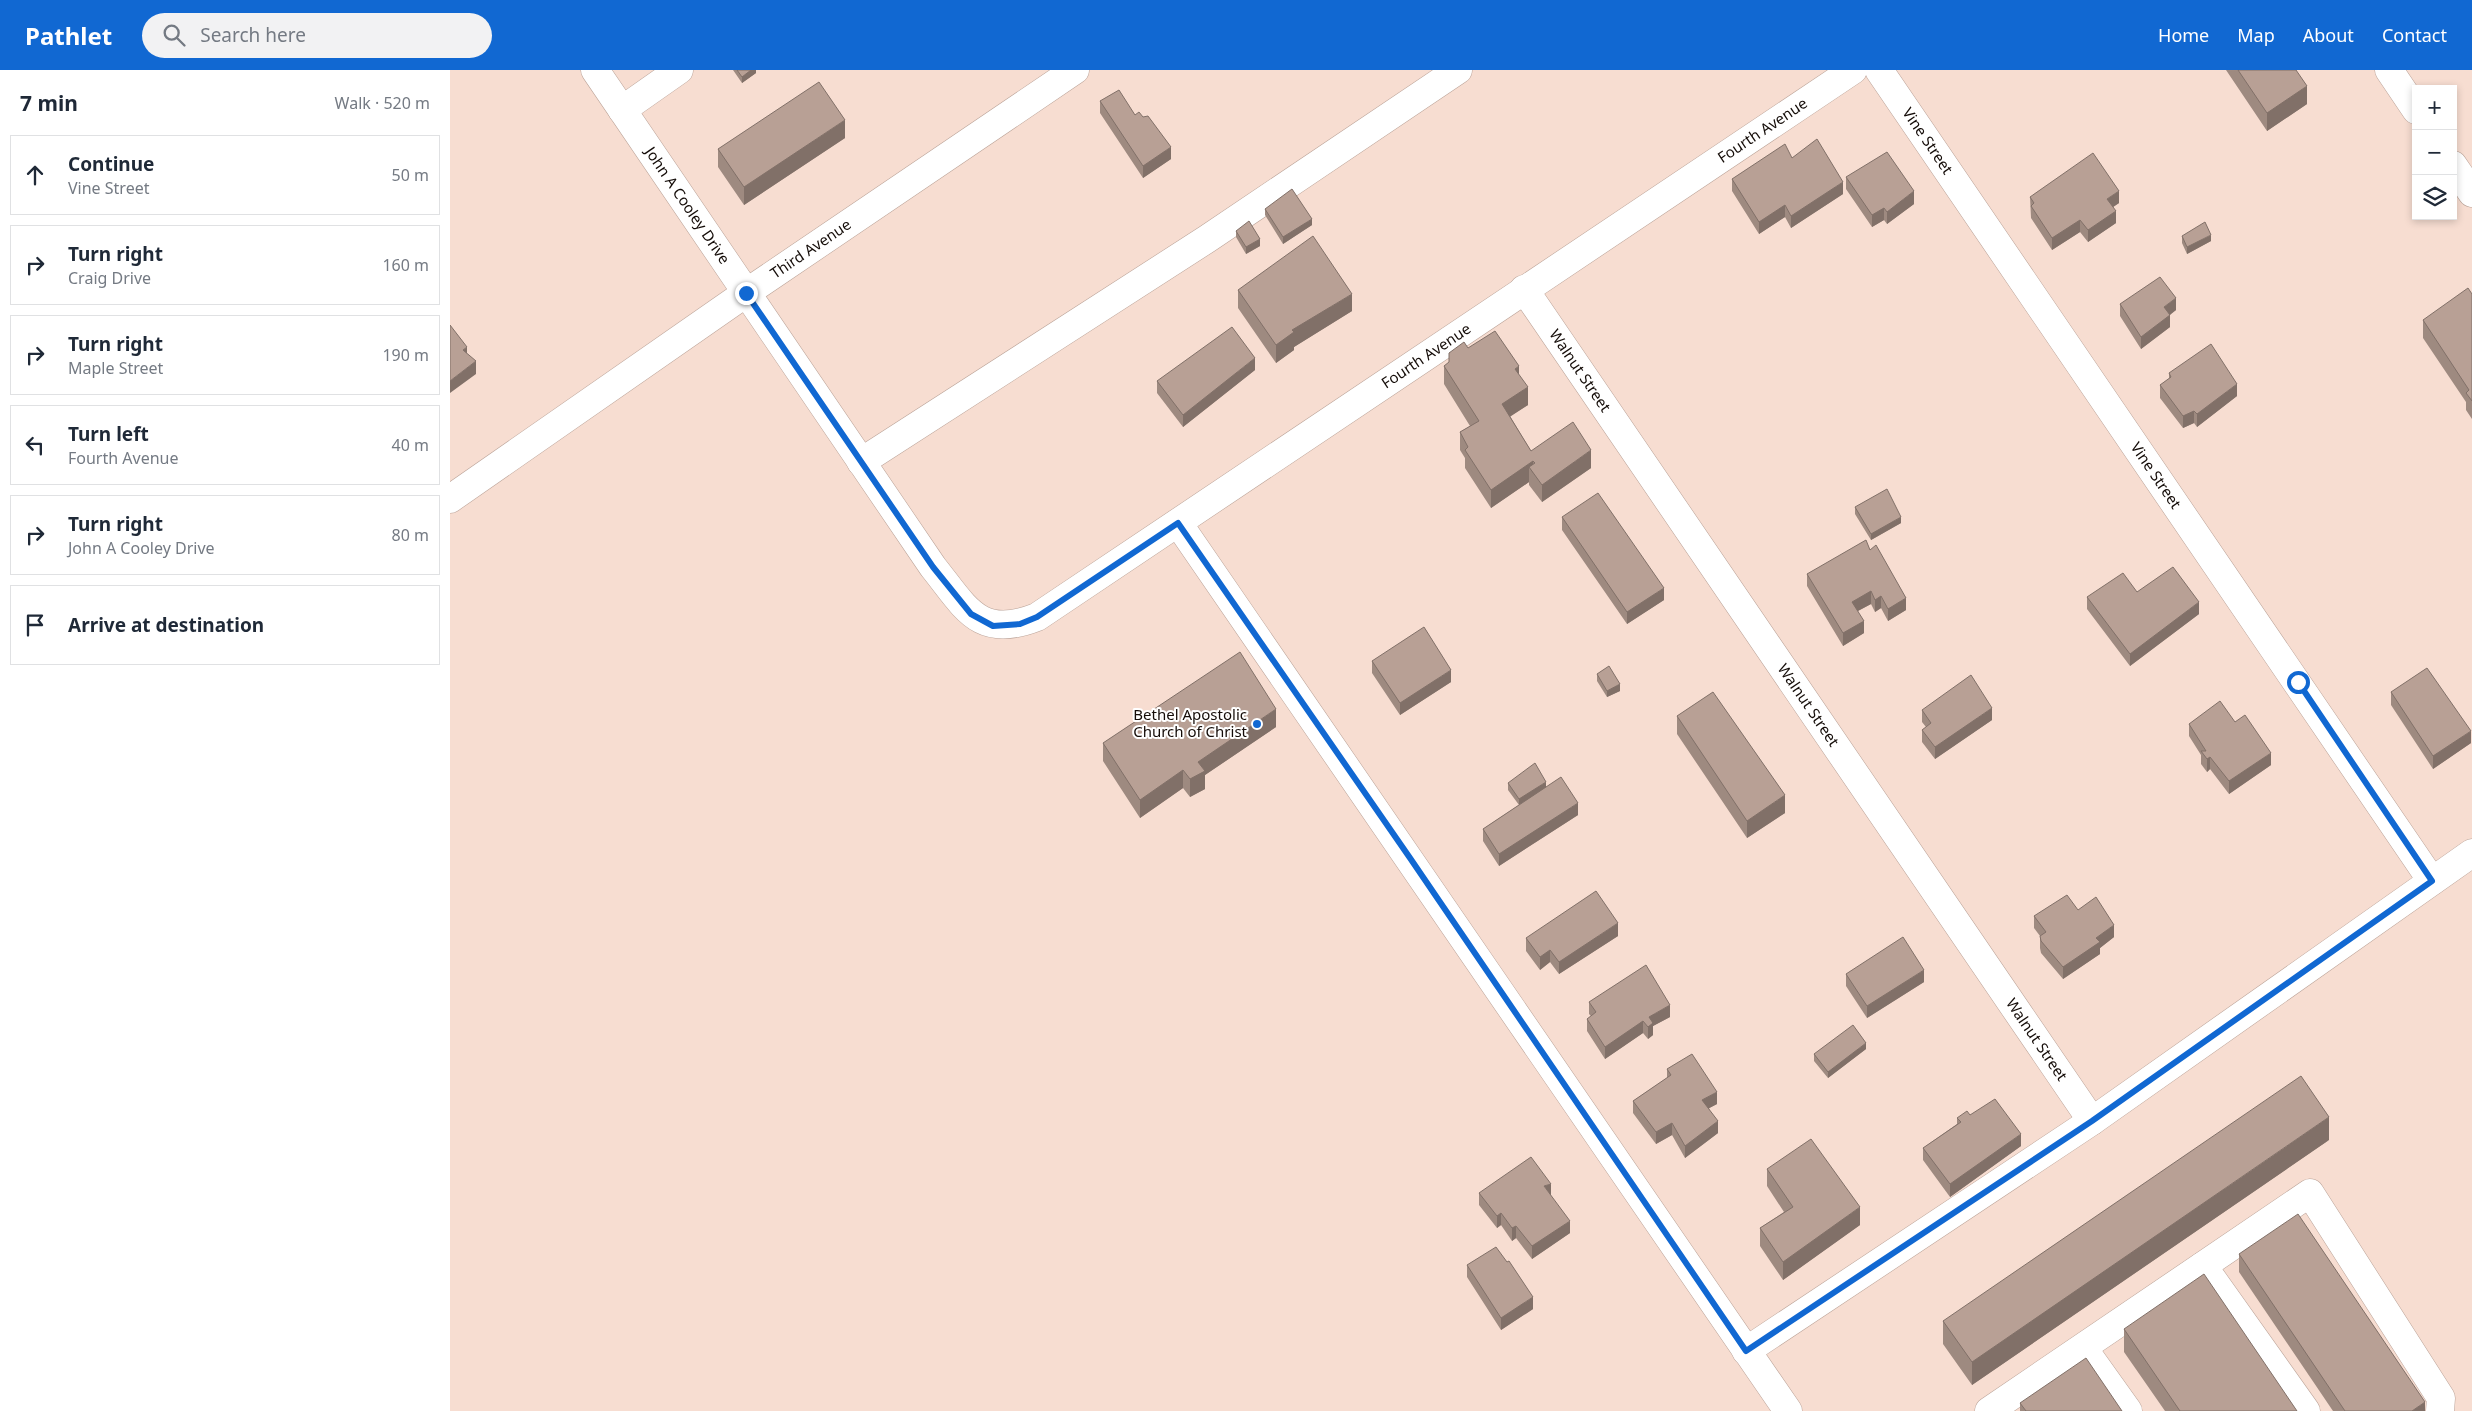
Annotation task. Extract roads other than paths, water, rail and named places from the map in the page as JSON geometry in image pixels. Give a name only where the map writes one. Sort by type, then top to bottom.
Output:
[{"type":"street","name":"John A Cooley Drive","points":[[595,70],[933,567],[971,614],[993,626]]},
{"type":"street","points":[[622,110],[679,70]]},
{"type":"street","name":"Third Avenue","points":[[450,499],[746,293],[1075,70]]},
{"type":"street","points":[[862,462],[1207,239],[1458,70]]},
{"type":"street","name":"Fourth Avenue","points":[[993,626],[1020,624],[1037,617],[1524,289],[1607,237],[1853,70]]},
{"type":"street","name":"Vine Street","points":[[1879,70],[2432,881]]},
{"type":"street","points":[[2389,70],[2412,104]]},
{"type":"street","points":[[2457,171],[2472,192]]},
{"type":"street","name":"Walnut Street","points":[[1524,289],[2092,1121]]},
{"type":"street","points":[[1178,523],[1405,850],[1788,1411]]},
{"type":"street","points":[[1746,1351],[2092,1121],[2472,853]]},
{"type":"street","points":[[1989,1411],[2310,1193],[2441,1398],[2440,1411]]},
{"type":"street","points":[[2203,1266],[2306,1411]]},
{"type":"street","points":[[2083,1348],[2128,1411]]},
{"type":"place","name":"Bethel Apostolic Church of Christ","points":[[1257,724]]}]
